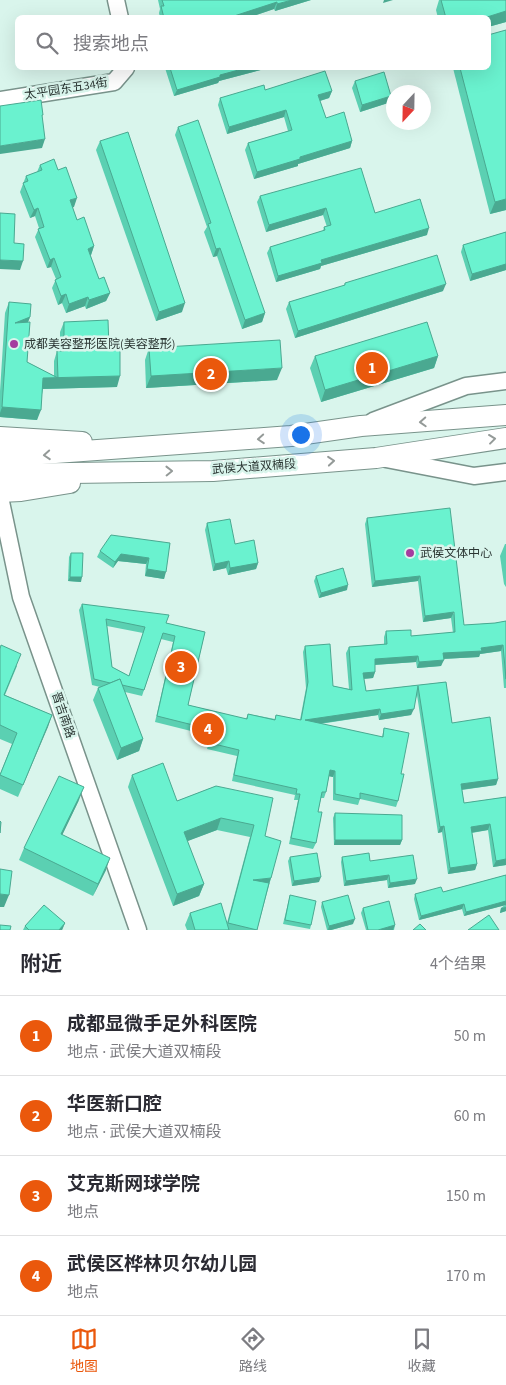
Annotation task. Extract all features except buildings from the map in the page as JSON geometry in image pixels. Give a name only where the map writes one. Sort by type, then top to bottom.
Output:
[{"type":"main road","name":"武侯大道双楠段","points":[[8,465],[146,447],[292,436],[361,426],[506,415]]},
{"type":"main road","points":[[0,437],[146,447]]},
{"type":"main road","name":"武侯大道双楠段","points":[[8,465],[132,472],[213,470],[376,458],[506,438]]},
{"type":"main road","points":[[0,492],[21,491],[132,472]]},
{"type":"street","points":[[116,0],[119,15]]},
{"type":"street","name":"太平园东五34街","points":[[0,100],[114,82],[124,70]]},
{"type":"street","points":[[361,426],[466,386],[506,381]]},
{"type":"street","points":[[376,458],[474,476],[506,472]]},
{"type":"street","name":"晋吉南路","points":[[0,497],[21,597],[138,930]]},
{"type":"place","name":"成都美容整形医院(美容整形)","points":[[14,344]]},
{"type":"place","name":"成都显微手足外科医院","points":[[372,368]]},
{"type":"place","name":"华医新口腔","points":[[211,374]]},
{"type":"place","name":"武侯文体中心","points":[[410,553]]},
{"type":"place","name":"艾克斯网球学院","points":[[181,667]]},
{"type":"place","name":"武侯区桦林贝尔幼儿园","points":[[208,729]]}]
